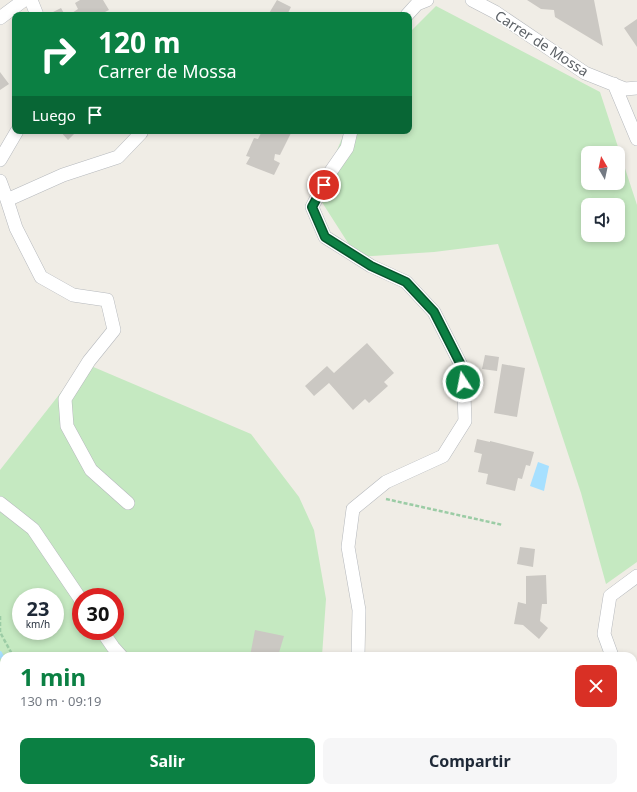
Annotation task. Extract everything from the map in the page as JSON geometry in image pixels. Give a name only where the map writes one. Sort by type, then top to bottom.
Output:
[{"type":"street","points":[[0,18],[24,0]]},
{"type":"street","points":[[30,0],[36,12]]},
{"type":"street","points":[[410,12],[417,4],[427,0]]},
{"type":"street","name":"Carrer de Mossa","points":[[472,0],[495,12],[585,73],[625,89],[637,88]]},
{"type":"street","points":[[614,84],[637,139]]},
{"type":"street","points":[[0,160],[15,134]]},
{"type":"street","points":[[7,200],[63,175],[118,157],[140,134]]},
{"type":"street","points":[[350,134],[347,148],[329,174],[312,207],[325,237],[371,266],[406,282],[434,312],[463,369],[465,421],[443,456],[386,482],[353,509],[348,547],[359,610],[358,652]]},
{"type":"street","points":[[0,181],[16,228],[41,277],[73,295],[107,300],[114,330],[88,361],[65,399],[66,426],[91,470],[128,503]]},
{"type":"street","points":[[0,502],[33,529],[73,588]]},
{"type":"street","points":[[611,652],[604,634],[610,596],[637,576]]},
{"type":"street","points":[[108,640],[117,652]]},
{"type":"path","points":[[370,495],[503,525]]},
{"type":"path","points":[[0,616],[0,632],[11,652]]},
{"type":"green space","points":[[436,6],[600,92],[618,146],[581,146],[581,190],[625,190],[625,168],[637,205],[637,562],[606,584],[581,493],[498,244],[434,252],[357,257],[318,196],[344,134],[412,134],[412,30]]},
{"type":"green space","points":[[84,363],[251,434],[299,497],[314,530],[326,599],[322,652],[0,652],[0,470]]},
{"type":"water","points":[[538,462],[549,466],[544,491],[530,486]]},
{"type":"building","points":[[80,0],[103,0],[109,10],[105,12],[74,12],[78,9],[75,3]]},
{"type":"building","points":[[277,0],[291,7],[288,12],[270,12]]},
{"type":"building","points":[[527,0],[594,0],[603,46],[555,17],[554,10],[541,9]]},
{"type":"building","points":[[61,8],[63,12],[53,12]]},
{"type":"building","points":[[637,19],[637,47],[624,28]]},
{"type":"building","points":[[0,72],[9,84],[0,90]]},
{"type":"building","points":[[63,134],[74,134],[68,140]]},
{"type":"building","points":[[260,134],[290,134],[280,155],[275,154],[274,160],[280,163],[274,175],[246,164],[250,157],[246,156],[254,138],[258,139]]},
{"type":"building","points":[[367,343],[394,373],[384,382],[388,386],[369,403],[365,399],[353,410],[329,383],[314,396],[305,386],[327,366],[334,373]]},
{"type":"building","points":[[485,355],[499,357],[497,371],[482,369]]},
{"type":"building","points":[[502,364],[525,368],[517,417],[494,413]]},
{"type":"building","points":[[477,439],[534,452],[530,466],[526,465],[522,479],[518,478],[515,491],[486,484],[488,474],[478,472],[482,454],[474,452]]},
{"type":"building","points":[[520,547],[535,549],[533,567],[517,564]]},
{"type":"building","points":[[546,575],[547,604],[542,604],[540,621],[548,628],[539,639],[523,625],[514,624],[518,602],[526,604],[526,576]]},
{"type":"building","points":[[255,630],[284,636],[279,652],[251,652]]},
{"type":"route","points":[[324,185],[312,207],[325,237],[371,266],[406,282],[434,312],[463,369],[463,382]]}]
